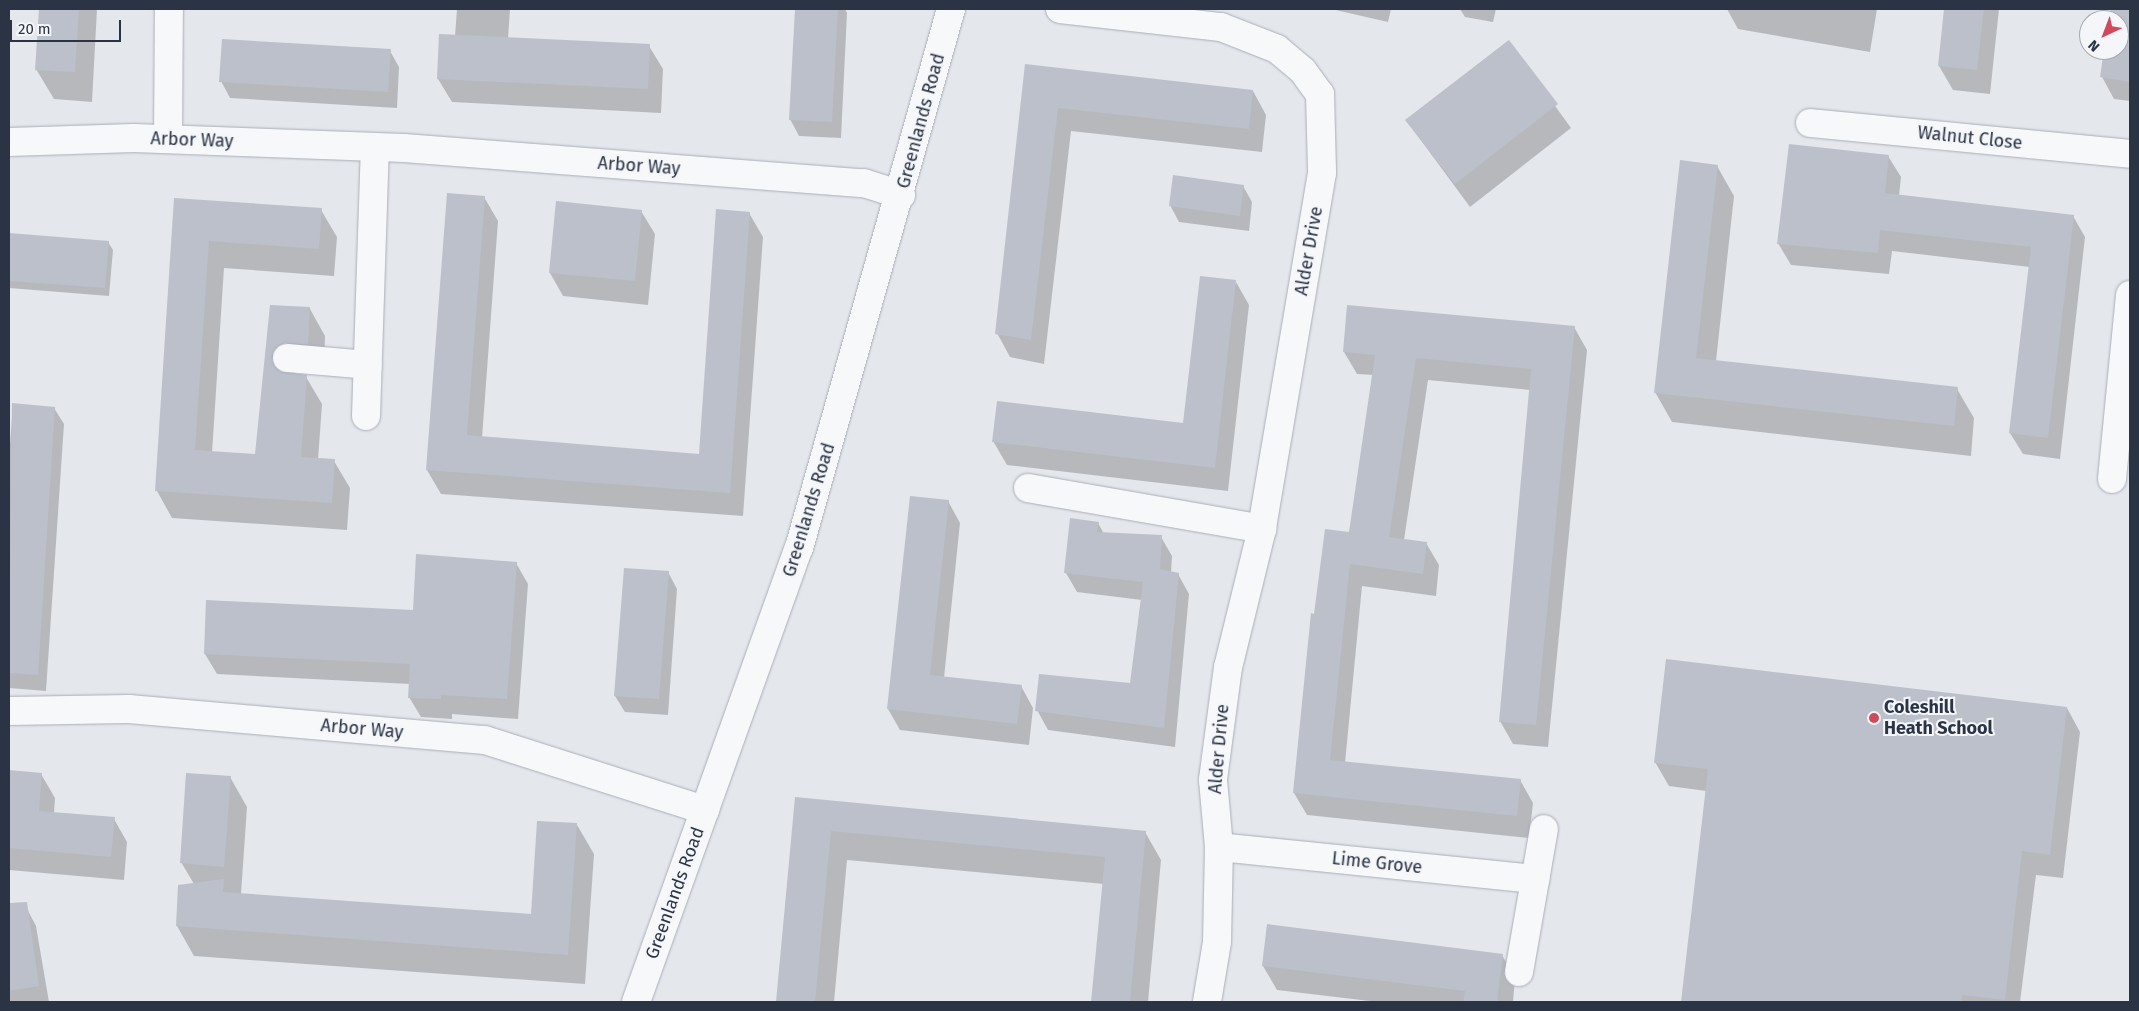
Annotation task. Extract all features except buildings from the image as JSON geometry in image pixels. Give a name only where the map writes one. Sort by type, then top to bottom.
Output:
[{"type":"street","points":[[168,138],[169,9]]},
{"type":"street","name":"Greenlands Road","points":[[636,1002],[799,548],[901,195],[951,9]]},
{"type":"street","name":"Alder Drive","points":[[1060,9],[1223,18],[1277,49],[1303,71],[1320,94],[1322,173],[1262,528],[1228,667],[1213,780],[1219,847],[1217,942],[1207,1002]]},
{"type":"street","name":"Walnut Close","points":[[1810,123],[2130,154]]},
{"type":"street","name":"Arbor Way","points":[[9,142],[168,138],[375,148],[864,183],[901,195]]},
{"type":"street","points":[[366,416],[375,148]]},
{"type":"street","points":[[2112,479],[2130,295]]},
{"type":"street","points":[[286,358],[368,365]]},
{"type":"street","points":[[1028,488],[1262,528]]},
{"type":"street","name":"Arbor Way","points":[[9,711],[129,710],[485,740],[705,810]]},
{"type":"street","points":[[1519,972],[1544,829]]},
{"type":"street","name":"Lime Grove","points":[[1219,847],[1536,879]]},
{"type":"place","name":"Coleshill Heath School","points":[[1874,718]]}]
